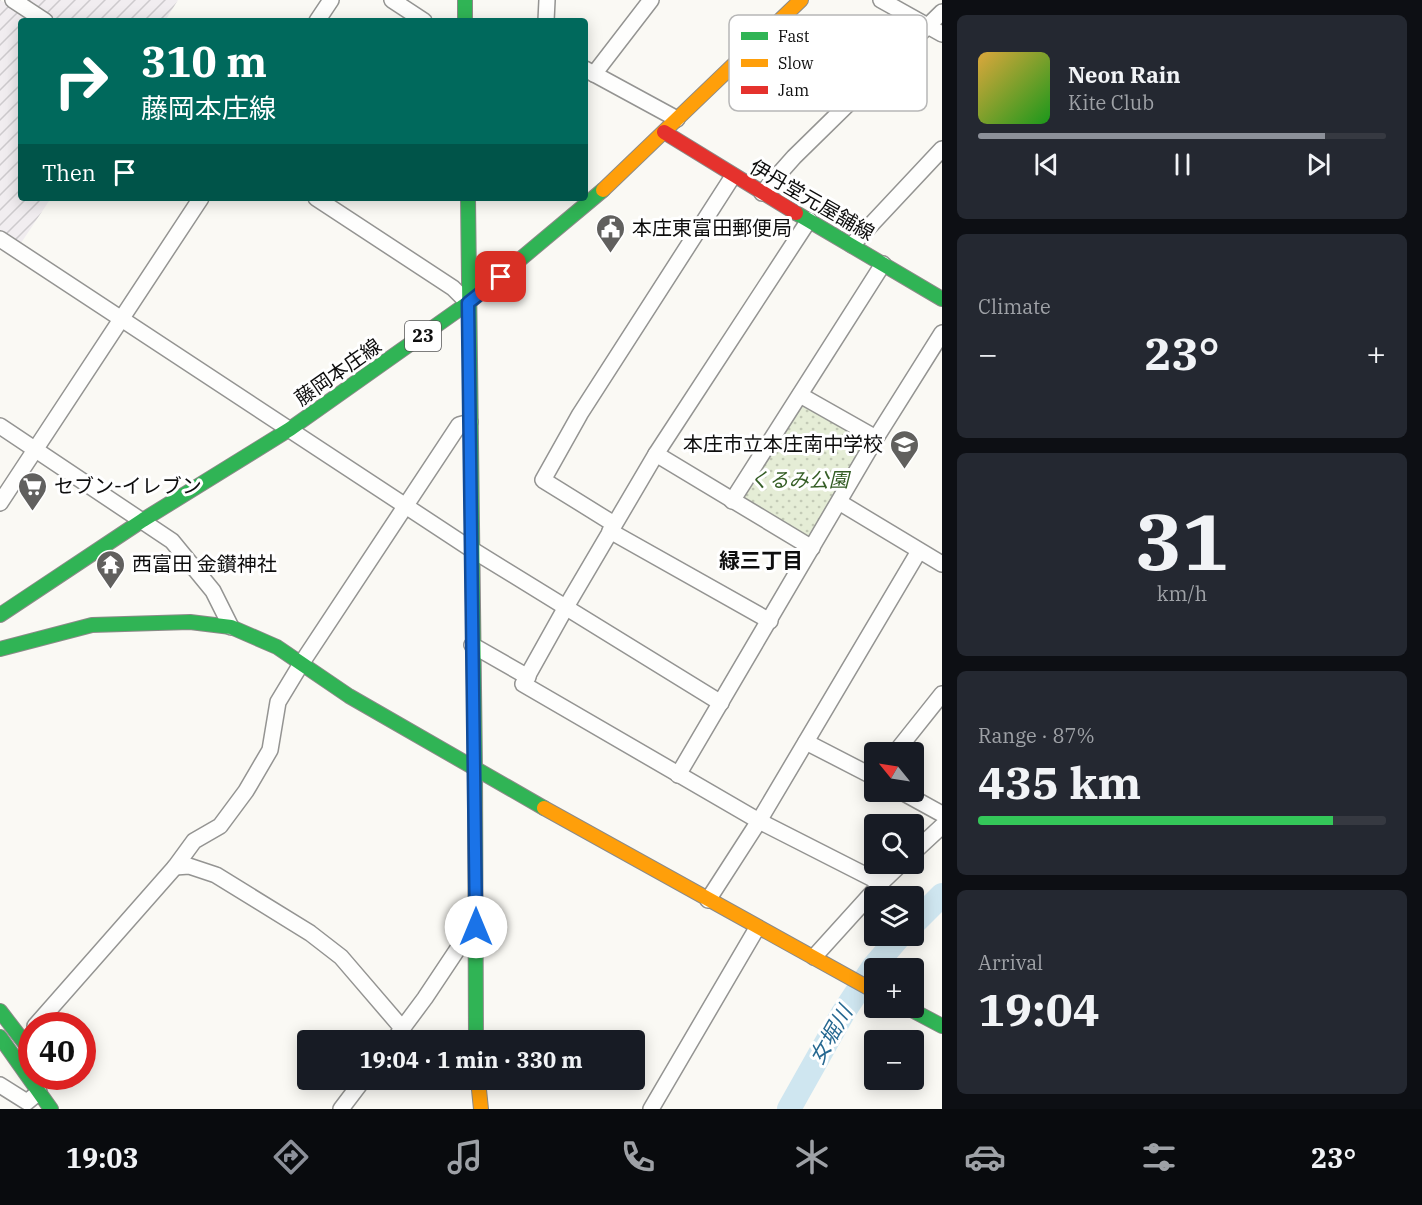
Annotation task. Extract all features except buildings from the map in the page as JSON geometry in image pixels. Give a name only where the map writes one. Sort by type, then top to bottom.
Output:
[{"type":"main road","points":[[465,0],[465,18]]},
{"type":"main road","name":"藤岡本庄線","points":[[785,15],[801,0]]},
{"type":"main road","name":"藤岡本庄線","points":[[0,615],[143,520],[290,429],[468,303],[606,188],[729,69]]},
{"type":"main road","name":"伊丹堂元屋舗線","points":[[664,132],[733,176],[942,299]]},
{"type":"main road","points":[[468,201],[476,1030]]},
{"type":"main road","points":[[0,649],[92,625],[190,622],[231,627],[277,647],[349,696],[475,769],[757,928],[864,985]]},
{"type":"main road","points":[[0,1011],[18,1030]]},
{"type":"main road","points":[[924,1016],[942,1026]]},
{"type":"main road","points":[[0,1037],[51,1109]]},
{"type":"main road","points":[[479,1090],[481,1109]]},
{"type":"street","points":[[13,0],[40,18]]},
{"type":"street","points":[[319,18],[330,0]]},
{"type":"street","points":[[392,0],[415,18]]},
{"type":"street","points":[[546,18],[547,0]]},
{"type":"street","points":[[651,0],[590,72],[677,119]]},
{"type":"street","points":[[881,0],[908,15]]},
{"type":"street","points":[[942,12],[928,26],[942,34]]},
{"type":"street","points":[[762,193],[794,157],[841,111]]},
{"type":"street","points":[[852,246],[942,149]]},
{"type":"street","points":[[733,176],[580,414],[543,480],[612,528],[770,621]]},
{"type":"street","points":[[0,503],[199,201]]},
{"type":"street","points":[[334,203],[453,288],[468,303]]},
{"type":"street","points":[[809,220],[656,454],[523,684],[678,775],[881,883]]},
{"type":"street","points":[[0,239],[471,549],[721,703]]},
{"type":"street","points":[[732,501],[883,264]]},
{"type":"street","points":[[678,775],[876,438],[942,333]]},
{"type":"street","points":[[800,395],[876,438]]},
{"type":"street","points":[[47,1012],[176,867],[194,841],[220,826],[246,791],[270,750],[278,702],[301,664],[459,425],[470,422]]},
{"type":"street","points":[[0,426],[143,520],[171,541],[213,591],[231,627]]},
{"type":"street","points":[[656,454],[812,548]]},
{"type":"street","points":[[839,502],[942,564]]},
{"type":"street","points":[[708,900],[759,820],[920,551]]},
{"type":"street","points":[[472,645],[528,677]]},
{"type":"street","points":[[904,742],[942,694]]},
{"type":"street","points":[[806,742],[864,772]]},
{"type":"street","points":[[920,802],[942,814]]},
{"type":"street","points":[[924,843],[942,826]]},
{"type":"street","points":[[176,867],[189,866],[216,875],[310,933],[341,957],[402,1028],[459,947],[476,939]]},
{"type":"street","points":[[814,957],[890,874]]},
{"type":"street","points":[[651,1109],[757,928]]},
{"type":"street","points":[[0,1085],[27,1102],[39,1092]]},
{"type":"street","points":[[341,1109],[355,1090]]},
{"type":"shaded area","points":[[0,0],[31,18],[18,18],[18,201],[49,201],[19,246],[0,233]]},
{"type":"shaded area","points":[[26,0],[178,0],[167,18],[54,18]]},
{"type":"green space","name":"くるみ公園","points":[[805,403],[866,437],[867,442],[813,536],[807,537],[744,501],[743,494],[800,405]]},
{"type":"waterway","name":"女堀川","points":[[924,913],[942,895]]},
{"type":"waterway","name":"女堀川","points":[[789,1109],[843,1013],[874,966],[891,946]]},
{"type":"traffic: fast","points":[[465,0],[465,18]]},
{"type":"traffic: fast","points":[[0,615],[143,520],[290,429],[468,303],[603,190]]},
{"type":"traffic: fast","points":[[468,201],[476,1030]]},
{"type":"traffic: fast","points":[[796,213],[942,299]]},
{"type":"traffic: fast","points":[[0,649],[92,625],[190,622],[231,627],[277,647],[349,696],[544,808]]},
{"type":"traffic: fast","points":[[0,1011],[18,1034]]},
{"type":"traffic: fast","points":[[924,1016],[942,1026]]},
{"type":"traffic: fast","points":[[0,1037],[51,1109]]},
{"type":"traffic: slow","points":[[785,15],[801,0]]},
{"type":"traffic: slow","points":[[603,190],[729,69]]},
{"type":"traffic: slow","points":[[544,808],[864,985]]},
{"type":"traffic: slow","points":[[479,1090],[481,1109]]},
{"type":"traffic: jam","points":[[664,132],[796,213]]},
{"type":"place","name":"本庄東富田郵便局","points":[[611,254]]},
{"type":"place","name":"本庄市立本庄南中学校","points":[[904,470]]},
{"type":"place","name":"セブン-イレブン","points":[[33,512]]},
{"type":"place","name":"西富田 金鑚神社","points":[[111,590]]},
{"type":"district","name":"緑三丁目","points":[[761,561]]},
{"type":"route","points":[[476,927],[468,303],[501,277]]}]
